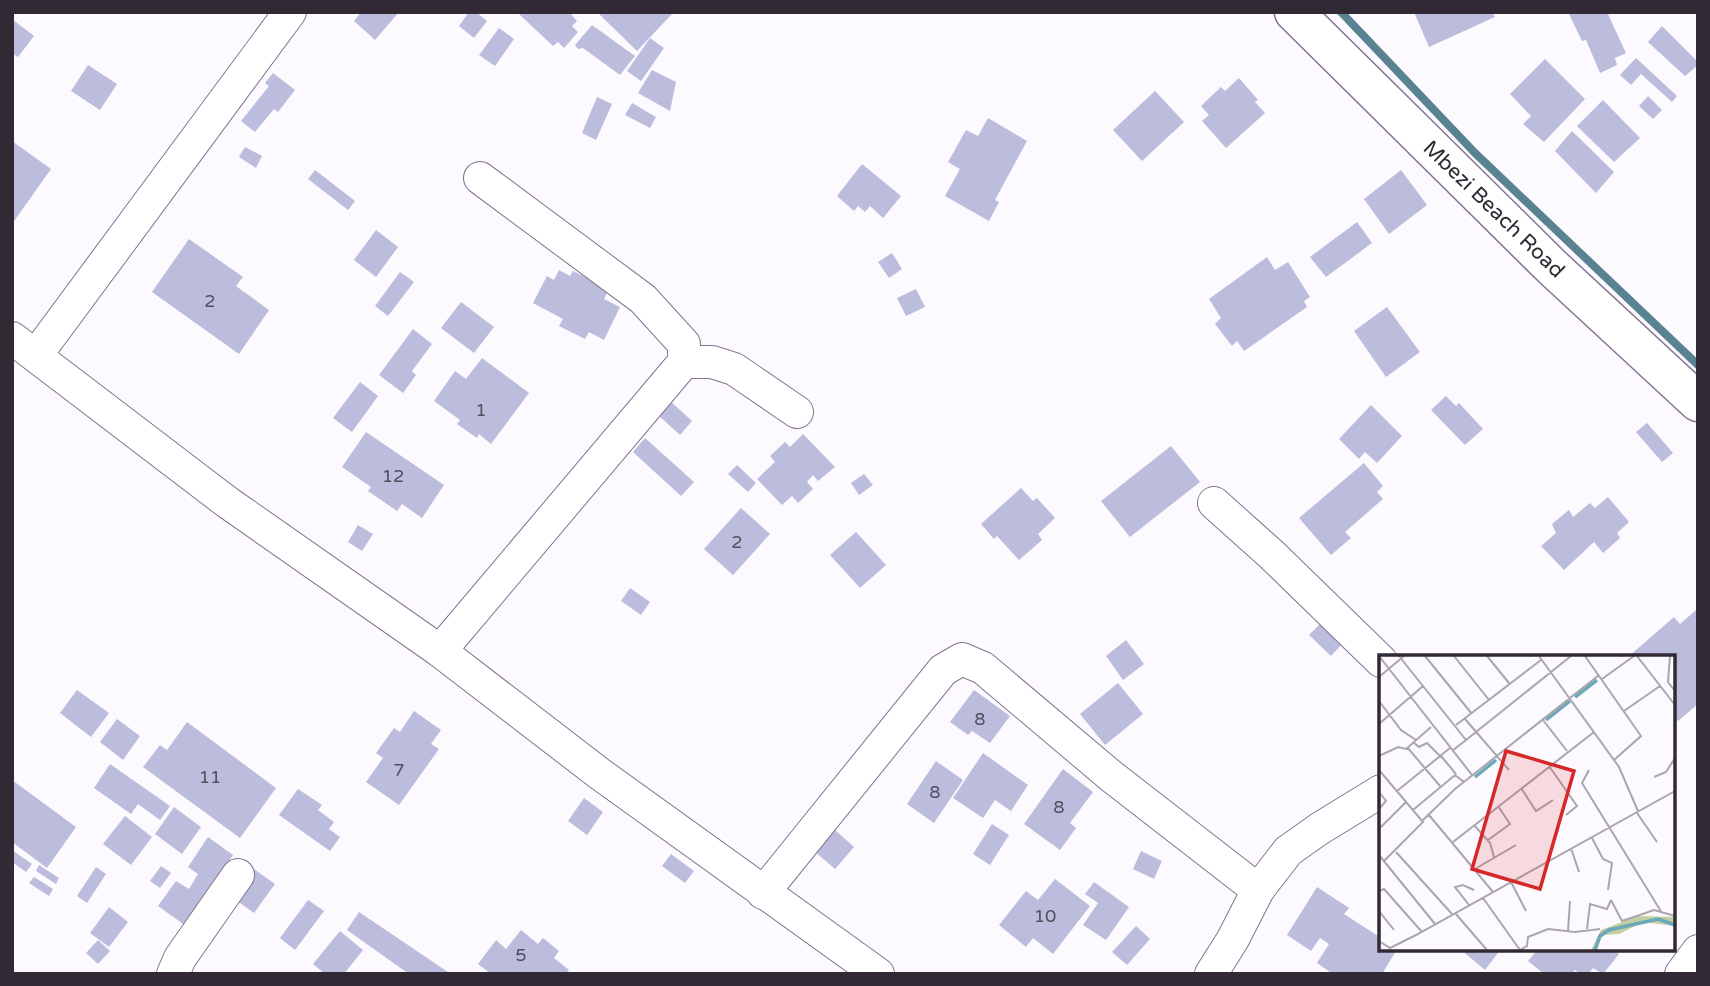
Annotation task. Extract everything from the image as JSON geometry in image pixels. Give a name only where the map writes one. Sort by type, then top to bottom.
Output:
[{"type":"main road","name":"Mbezi Beach Road","points":[[1294,12],[1552,267],[1698,402]]},
{"type":"street","points":[[290,12],[24,346],[227,502],[440,652],[600,774],[878,974]]},
{"type":"street","points":[[440,652],[684,362],[684,344],[643,299],[481,177]]},
{"type":"street","points":[[684,362],[712,362],[734,369],[797,412]]},
{"type":"street","points":[[1214,503],[1271,554],[1379,659]]},
{"type":"street","points":[[763,893],[943,670],[962,659],[983,668],[1111,776],[1258,890]]},
{"type":"street","points":[[1211,974],[1233,939],[1258,890],[1287,851],[1379,792]]},
{"type":"street","points":[[173,974],[180,958],[239,875]]},
{"type":"building","points":[[361,12],[399,12],[375,40],[354,21]]},
{"type":"building","points":[[469,12],[476,12],[487,21],[474,38],[459,26]]},
{"type":"building","points":[[569,12],[577,21],[572,26],[578,32],[564,48],[558,42],[553,46],[519,14]]},
{"type":"building","points":[[597,12],[669,12],[672,14],[637,51]]},
{"type":"building","points":[[1414,12],[1492,12],[1495,17],[1429,47]]},
{"type":"building","points":[[1568,12],[1607,12],[1626,53],[1615,58],[1617,65],[1600,73],[1586,40],[1582,41]]},
{"type":"building","points":[[12,19],[34,36],[18,57],[12,53]]},
{"type":"building","points":[[592,25],[635,56],[620,75],[575,45]]},
{"type":"building","points":[[1662,26],[1698,62],[1685,76],[1648,42]]},
{"type":"building","points":[[499,28],[514,39],[495,66],[479,55]]},
{"type":"building","points":[[650,38],[664,48],[641,81],[627,71]]},
{"type":"building","points":[[1636,58],[1677,96],[1672,102],[1641,74],[1631,85],[1620,75]]},
{"type":"building","points":[[1545,59],[1585,99],[1544,142],[1523,124],[1531,116],[1510,94]]},
{"type":"building","points":[[88,65],[117,84],[100,110],[71,91]]},
{"type":"building","points":[[652,70],[676,82],[670,111],[638,93]]},
{"type":"building","points":[[273,73],[295,90],[278,112],[274,109],[255,132],[241,121],[269,86],[265,83]]},
{"type":"building","points":[[1239,78],[1258,100],[1255,102],[1265,113],[1226,148],[1202,121],[1209,115],[1201,106],[1221,87],[1225,91]]},
{"type":"building","points":[[1155,91],[1184,122],[1142,161],[1113,130]]},
{"type":"building","points":[[1648,96],[1662,110],[1653,119],[1639,106]]},
{"type":"building","points":[[597,97],[612,104],[596,140],[582,133]]},
{"type":"building","points":[[1603,100],[1640,138],[1614,162],[1577,126]]},
{"type":"building","points":[[632,103],[656,117],[650,128],[625,115]]},
{"type":"building","points":[[988,118],[1027,141],[995,200],[999,202],[989,221],[945,196],[960,169],[948,162],[966,130],[978,136]]},
{"type":"building","points":[[1572,131],[1614,172],[1596,193],[1555,151]]},
{"type":"building","points":[[12,141],[51,169],[12,224]]},
{"type":"building","points":[[245,147],[262,156],[256,168],[239,157]]},
{"type":"building","points":[[862,164],[901,196],[883,218],[870,206],[865,212],[858,206],[854,211],[837,196]]},
{"type":"building","points":[[315,170],[355,201],[348,210],[308,179]]},
{"type":"building","points":[[1401,170],[1427,205],[1389,234],[1364,199]]},
{"type":"building","points":[[1357,222],[1372,243],[1326,277],[1310,257]]},
{"type":"building","points":[[376,230],[398,247],[376,277],[354,260]]},
{"type":"building","points":[[189,239],[243,277],[236,286],[269,310],[239,354],[152,292]]},
{"type":"building","points":[[892,253],[902,269],[889,278],[878,262]]},
{"type":"building","points":[[1267,257],[1275,270],[1288,262],[1310,297],[1304,301],[1307,307],[1244,351],[1237,341],[1232,346],[1215,324],[1221,318],[1209,299]]},
{"type":"building","points":[[559,270],[570,276],[573,271],[609,289],[604,299],[620,307],[604,340],[589,332],[585,339],[559,326],[563,319],[533,303],[547,276],[554,280]]},
{"type":"building","points":[[400,272],[414,282],[388,316],[375,306]]},
{"type":"building","points":[[916,289],[925,307],[906,316],[897,298]]},
{"type":"building","points":[[461,302],[494,327],[474,353],[441,328]]},
{"type":"building","points":[[1387,307],[1420,352],[1386,377],[1354,331]]},
{"type":"building","points":[[413,329],[432,344],[412,371],[416,375],[403,393],[379,375]]},
{"type":"building","points":[[482,358],[529,393],[491,444],[479,434],[477,438],[457,424],[460,420],[434,401],[455,371],[466,379]]},
{"type":"building","points":[[360,382],[378,396],[352,432],[333,418]]},
{"type":"building","points":[[1446,396],[1456,406],[1459,403],[1483,429],[1465,445],[1431,410]]},
{"type":"building","points":[[669,400],[692,421],[680,435],[657,414]]},
{"type":"building","points":[[1371,405],[1402,436],[1377,463],[1365,452],[1359,459],[1339,439]]},
{"type":"building","points":[[1647,423],[1673,453],[1662,462],[1636,432]]},
{"type":"building","points":[[366,432],[444,485],[422,518],[402,504],[397,511],[368,491],[371,487],[342,467]]},
{"type":"building","points":[[803,434],[835,467],[818,481],[813,475],[807,482],[813,489],[798,503],[792,496],[782,505],[757,479],[775,462],[770,456],[785,442],[790,447]]},
{"type":"building","points":[[645,438],[694,482],[681,496],[633,452]]},
{"type":"building","points":[[1171,446],[1200,482],[1130,537],[1101,501]]},
{"type":"building","points":[[1364,463],[1383,486],[1377,492],[1383,499],[1345,532],[1351,538],[1331,555],[1299,518]]},
{"type":"building","points":[[737,465],[756,483],[748,492],[728,474]]},
{"type":"building","points":[[864,474],[873,485],[859,495],[851,483]]},
{"type":"building","points":[[1021,488],[1033,501],[1037,498],[1055,518],[1038,534],[1042,540],[1019,560],[997,536],[994,539],[981,524]]},
{"type":"building","points":[[1608,497],[1629,522],[1617,533],[1620,538],[1603,553],[1594,542],[1564,570],[1541,546],[1556,533],[1552,524],[1569,510],[1573,517],[1590,503],[1595,508]]},
{"type":"building","points":[[741,508],[770,534],[733,575],[704,549]]},
{"type":"building","points":[[358,525],[373,534],[362,551],[348,542]]},
{"type":"building","points":[[856,532],[886,565],[860,588],[830,555]]},
{"type":"building","points":[[630,588],[650,602],[641,615],[621,601]]},
{"type":"building","points":[[1696,610],[1698,612],[1698,704],[1678,721],[1675,717],[1675,655],[1630,655],[1674,617],[1680,624]]},
{"type":"building","points":[[1323,621],[1344,642],[1331,656],[1309,635]]},
{"type":"building","points":[[1126,640],[1144,664],[1123,680],[1106,656]]},
{"type":"building","points":[[1118,683],[1143,714],[1105,745],[1080,714]]},
{"type":"building","points":[[77,690],[109,713],[91,737],[60,713]]},
{"type":"building","points":[[974,690],[1010,716],[990,743],[972,731],[968,735],[950,722]]},
{"type":"building","points":[[414,711],[441,730],[431,744],[439,749],[399,805],[366,782],[383,758],[376,753],[394,728],[400,732]]},
{"type":"building","points":[[117,719],[140,736],[123,760],[100,742]]},
{"type":"building","points":[[187,722],[276,788],[240,838],[143,767],[160,745],[167,750]]},
{"type":"building","points":[[983,753],[1028,785],[1011,811],[995,800],[983,818],[953,798]]},
{"type":"building","points":[[936,761],[963,780],[934,823],[907,804]]},
{"type":"building","points":[[110,764],[170,806],[160,820],[138,804],[131,814],[94,788]]},
{"type":"building","points":[[1063,769],[1093,792],[1070,823],[1076,828],[1060,850],[1024,824]]},
{"type":"building","points":[[12,780],[76,827],[47,868],[12,842]]},
{"type":"building","points":[[298,789],[322,805],[318,810],[334,822],[329,829],[340,837],[330,851],[279,815]]},
{"type":"building","points":[[584,798],[603,812],[587,835],[568,821]]},
{"type":"building","points":[[174,807],[201,827],[182,854],[155,834]]},
{"type":"building","points":[[125,816],[152,837],[131,865],[103,844]]},
{"type":"building","points":[[825,821],[854,847],[835,869],[806,844]]},
{"type":"building","points":[[992,824],[1009,835],[990,865],[973,854]]},
{"type":"building","points":[[208,837],[233,855],[186,926],[158,906],[176,881],[189,889],[198,874],[188,867]]},
{"type":"building","points":[[12,850],[32,864],[26,872],[12,862]]},
{"type":"building","points":[[1141,851],[1162,861],[1154,879],[1133,869]]},
{"type":"building","points":[[671,854],[694,871],[685,883],[662,866]]},
{"type":"building","points":[[39,865],[59,878],[56,884],[36,871]]},
{"type":"building","points":[[161,866],[171,873],[160,888],[150,881]]},
{"type":"building","points":[[96,867],[106,874],[87,903],[77,896]]},
{"type":"building","points":[[254,869],[275,884],[254,913],[233,898]]},
{"type":"building","points":[[34,877],[53,889],[49,896],[29,883]]},
{"type":"building","points":[[1055,879],[1090,906],[1053,954],[1033,938],[1026,947],[999,925],[1026,891],[1038,900]]},
{"type":"building","points":[[1094,882],[1129,907],[1106,940],[1083,925],[1098,903],[1085,894]]},
{"type":"building","points":[[1317,887],[1349,908],[1344,914],[1379,937],[1379,951],[1396,951],[1382,974],[1333,974],[1317,963],[1329,944],[1320,938],[1311,951],[1287,935]]},
{"type":"building","points":[[308,900],[324,911],[295,950],[280,938]]},
{"type":"building","points":[[109,907],[128,922],[109,947],[90,933]]},
{"type":"building","points":[[359,912],[451,974],[409,974],[347,930]]},
{"type":"building","points":[[1136,926],[1150,939],[1127,965],[1112,952]]},
{"type":"building","points":[[521,930],[538,944],[543,938],[559,951],[554,958],[569,970],[566,974],[491,974],[478,964],[496,940],[506,949]]},
{"type":"building","points":[[340,931],[363,950],[344,974],[325,974],[313,964]]},
{"type":"building","points":[[98,940],[110,951],[98,964],[86,953]]},
{"type":"building","points":[[1462,951],[1499,951],[1485,970]]},
{"type":"building","points":[[1536,951],[1615,951],[1619,954],[1603,974],[1593,968],[1588,974],[1580,974],[1575,970],[1571,974],[1544,974],[1528,961]]},
{"type":"waterway","points":[[1341,12],[1475,153],[1698,365]]}]
